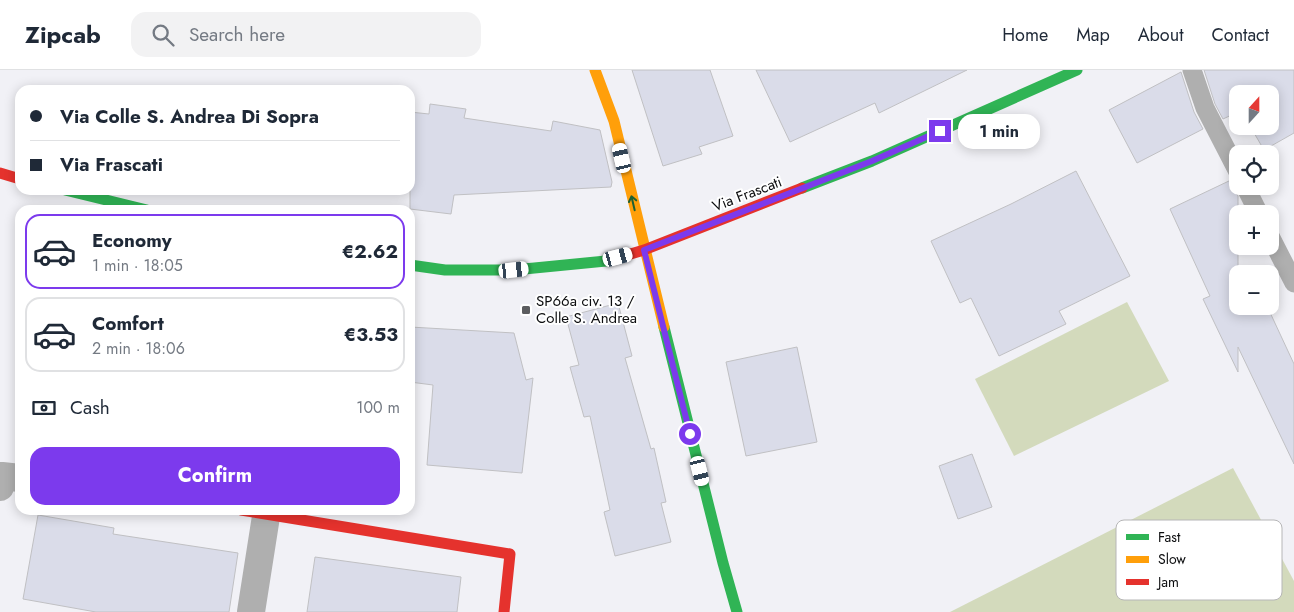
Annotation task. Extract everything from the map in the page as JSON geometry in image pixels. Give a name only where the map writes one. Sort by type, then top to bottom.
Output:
[{"type":"street","points":[[595,70],[614,121],[722,563],[737,612]]},
{"type":"street","name":"Via Frascati","points":[[415,265],[444,270],[514,270],[606,261],[644,250],[872,161],[1077,70]]},
{"type":"street","points":[[0,174],[15,177]]},
{"type":"street","points":[[86,195],[126,205]]},
{"type":"street","points":[[0,487],[2,476],[15,477]]},
{"type":"street","points":[[251,612],[258,515]]},
{"type":"street","points":[[281,515],[510,554],[504,612]]},
{"type":"lane","points":[[1192,70],[1205,108],[1229,155]]},
{"type":"lane","points":[[1279,254],[1294,283]]},
{"type":"green space","points":[[1127,302],[1169,381],[1014,456],[975,379]]},
{"type":"green space","points":[[1233,468],[1261,520],[1131,520]]},
{"type":"green space","points":[[1116,528],[1116,600],[1282,600],[1282,559],[1294,581],[1294,612],[950,612]]},
{"type":"building","points":[[632,70],[710,70],[733,136],[699,147],[702,154],[663,166]]},
{"type":"building","points":[[756,70],[967,70],[879,113],[875,103],[790,142]]},
{"type":"building","points":[[1204,70],[1294,70],[1294,133],[1273,145],[1261,145],[1255,135],[1279,135],[1279,85],[1229,85],[1229,116],[1223,119],[1215,104]]},
{"type":"building","points":[[1181,72],[1194,112],[1203,129],[1137,163],[1109,110]]},
{"type":"building","points":[[430,104],[466,109],[464,118],[551,131],[553,121],[600,130],[612,182],[611,187],[454,195],[451,214],[415,210],[415,205],[410,205],[410,195],[415,195],[415,113],[429,114]]},
{"type":"building","points":[[1076,171],[1130,276],[1059,311],[1066,324],[999,356],[971,298],[960,303],[931,241]]},
{"type":"building","points":[[1229,181],[1229,195],[1238,196],[1238,205],[1229,205],[1229,255],[1238,255],[1238,265],[1229,265],[1229,315],[1271,315],[1294,364],[1294,464],[1238,347],[1238,372],[1203,299],[1210,296],[1170,209]]},
{"type":"building","points":[[618,303],[632,356],[625,358],[651,449],[654,448],[666,502],[661,503],[671,542],[615,556],[604,512],[610,510],[590,416],[584,417],[570,367],[579,365],[566,317]]},
{"type":"building","points":[[415,327],[514,333],[526,380],[533,378],[522,473],[427,465],[433,385],[415,383]]},
{"type":"building","points":[[797,347],[817,442],[746,456],[726,362]]},
{"type":"building","points":[[972,454],[992,507],[958,519],[939,466]]},
{"type":"building","points":[[38,515],[114,528],[113,534],[238,553],[229,612],[96,612],[23,599]]},
{"type":"building","points":[[315,557],[461,577],[457,612],[307,612]]},
{"type":"traffic: fast","points":[[802,188],[872,161],[1077,70]]},
{"type":"traffic: fast","points":[[86,195],[126,205]]},
{"type":"traffic: fast","points":[[415,266],[445,270],[514,270],[606,261],[617,258]]},
{"type":"traffic: fast","points":[[664,327],[737,612]]},
{"type":"traffic: slow","points":[[595,70],[614,121],[664,327]]},
{"type":"traffic: jam","points":[[0,173],[15,178]]},
{"type":"traffic: jam","points":[[617,258],[644,250],[802,188]]},
{"type":"traffic: jam","points":[[272,515],[510,554],[504,612]]},
{"type":"place","name":"SP66a civ. 13 / Colle S. Andrea","points":[[526,310]]},
{"type":"route","points":[[690,434],[644,250],[872,161],[940,131]]}]
